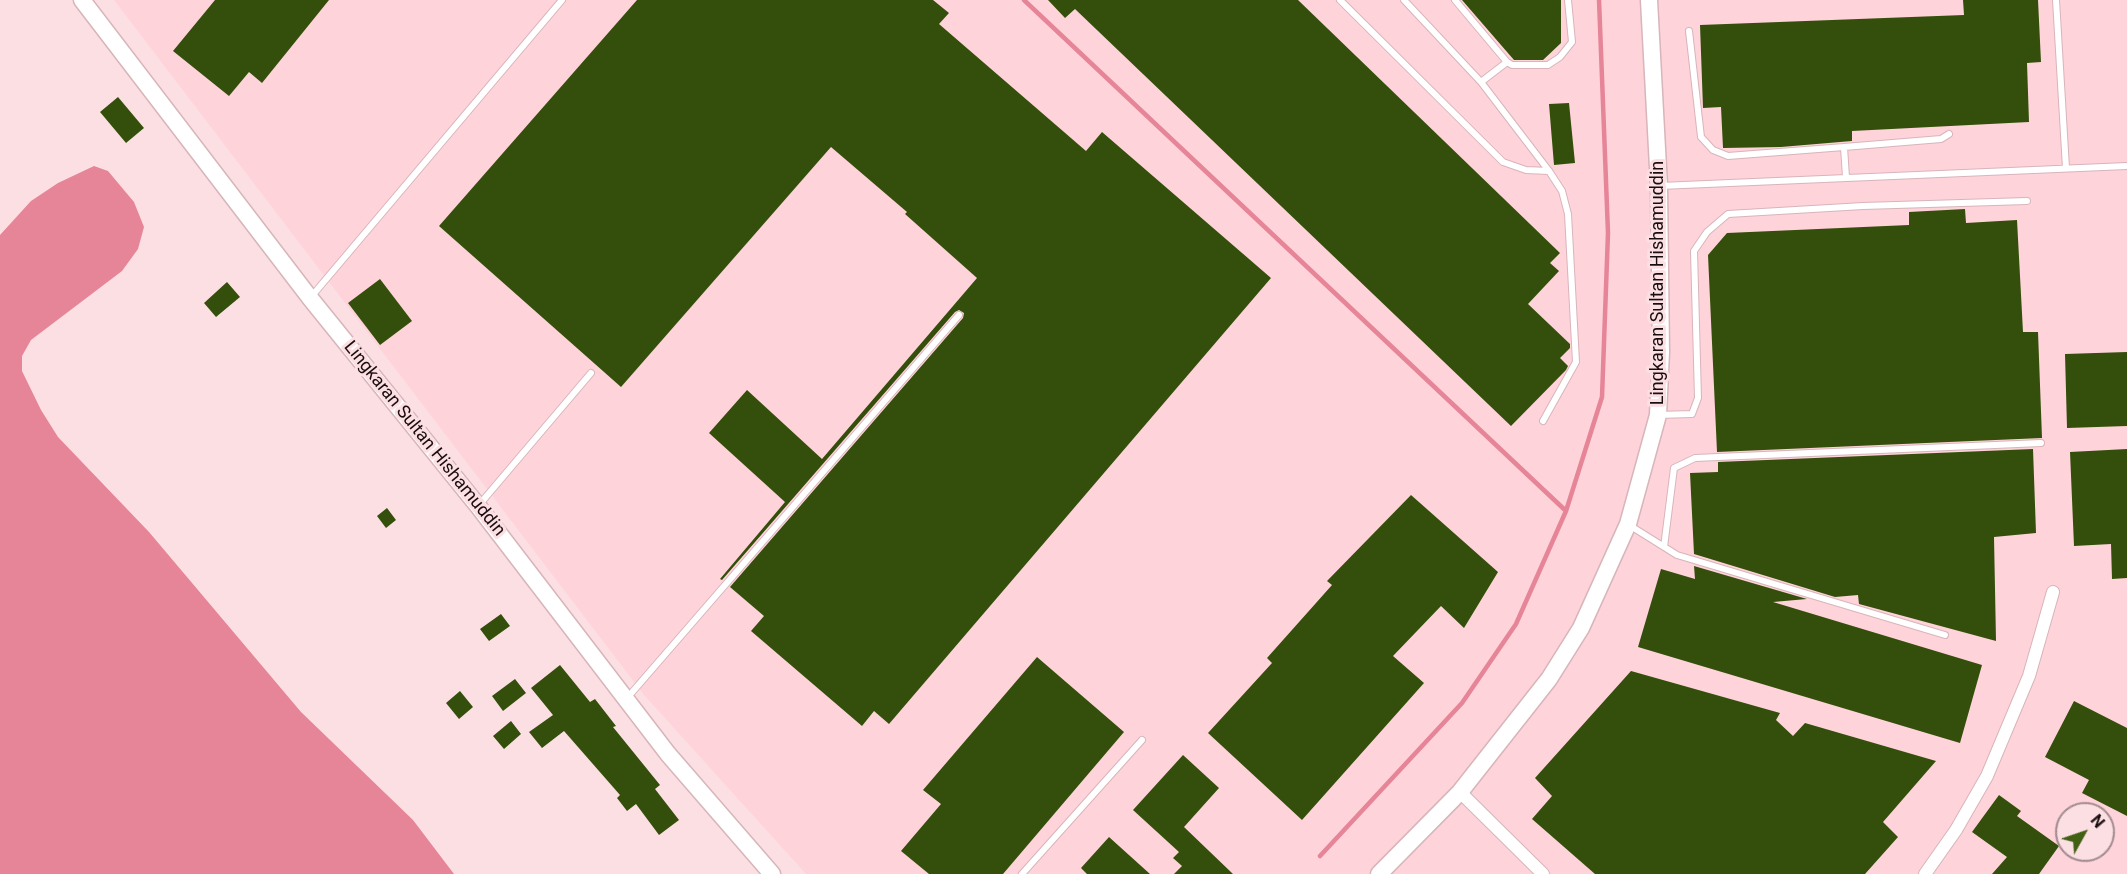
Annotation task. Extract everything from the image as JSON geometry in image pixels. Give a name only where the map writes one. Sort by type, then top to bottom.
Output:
[{"type":"street","name":"Lingkaran Sultan Hishamuddin","points":[[82,0],[310,298],[478,506],[625,700],[668,754],[772,874]]},
{"type":"street","name":"Lingkaran Sultan Hishamuddin","points":[[1379,874],[1460,792],[1549,679],[1581,628],[1628,525],[1658,415],[1661,352],[1659,186],[1649,0]]},
{"type":"street","points":[[1925,874],[1956,830],[1987,776],[2029,676],[2053,592]]},
{"type":"street","points":[[1460,792],[1543,874]]},
{"type":"lane","points":[[310,298],[562,0]]},
{"type":"lane","points":[[1340,0],[1503,162],[1526,170],[1549,171]]},
{"type":"lane","points":[[1404,0],[1481,82],[1562,191],[1568,214],[1576,362],[1543,421]]},
{"type":"lane","points":[[1455,0],[1512,65],[1548,65],[1560,57],[1572,42],[1568,0]]},
{"type":"lane","points":[[2056,0],[2066,168]]},
{"type":"lane","points":[[1689,31],[1701,137],[1713,150],[1728,156],[1941,139],[1949,134]]},
{"type":"lane","points":[[1481,82],[1507,62]]},
{"type":"lane","points":[[1844,147],[1846,177]]},
{"type":"lane","points":[[1659,186],[2127,166]]},
{"type":"lane","points":[[1658,415],[1692,414],[1698,398],[1694,251],[1707,232],[1728,214],[1863,206],[2027,201]]},
{"type":"lane","points":[[625,700],[958,315]]},
{"type":"lane","points":[[478,506],[591,373]]},
{"type":"lane","points":[[1664,548],[1674,468],[1695,458],[2041,443]]},
{"type":"lane","points":[[1628,525],[1677,555],[1945,635]]},
{"type":"lane","points":[[1022,874],[1142,740]]},
{"type":"shaded area","points":[[114,0],[2127,0],[2127,874],[806,874],[644,695]]},
{"type":"shaded area","points":[[94,166],[108,171],[134,202],[144,227],[138,249],[122,271],[31,340],[22,356],[22,371],[41,410],[58,437],[149,532],[301,712],[413,820],[454,874],[0,874],[0,235],[31,201],[58,183]]},
{"type":"building","points":[[215,0],[329,0],[262,83],[249,72],[229,96],[173,51]]},
{"type":"building","points":[[637,0],[933,0],[949,13],[939,24],[1086,151],[1102,132],[1271,278],[889,724],[874,711],[862,726],[751,631],[764,616],[730,587],[963,318],[964,313],[959,310],[955,312],[722,580],[720,579],[785,502],[709,433],[747,390],[822,459],[977,278],[905,214],[907,212],[831,147],[621,387],[439,226]]},
{"type":"building","points":[[1048,0],[1298,0],[1560,253],[1550,263],[1559,271],[1528,304],[1570,344],[1570,348],[1560,358],[1568,366],[1566,370],[1511,426],[1075,9],[1065,18]]},
{"type":"building","points":[[1462,0],[1561,0],[1561,43],[1543,60],[1514,60]]},
{"type":"building","points":[[1963,0],[2038,0],[2041,62],[2027,63],[2029,122],[1852,131],[1852,141],[1781,147],[1723,148],[1721,107],[1703,108],[1700,25],[1964,15]]},
{"type":"building","points":[[118,97],[144,128],[126,143],[100,112]]},
{"type":"building","points":[[1569,103],[1575,163],[1554,165],[1549,104]]},
{"type":"building","points":[[1965,209],[1966,223],[2017,220],[2023,332],[2038,332],[2042,438],[1717,452],[1708,255],[1727,233],[1909,225],[1909,212]]},
{"type":"building","points":[[380,279],[412,321],[380,345],[348,303]]},
{"type":"building","points":[[227,282],[240,297],[216,317],[204,303]]},
{"type":"building","points":[[2127,352],[2127,426],[2067,428],[2065,354]]},
{"type":"building","points":[[2033,449],[2036,533],[1994,537],[1996,641],[1859,604],[1858,595],[1835,597],[1694,554],[1690,473],[1718,472],[1718,462]]},
{"type":"building","points":[[2127,449],[2127,578],[2112,579],[2111,544],[2074,546],[2070,452]]},
{"type":"building","points":[[1411,495],[1498,572],[1464,628],[1441,606],[1393,656],[1424,683],[1302,820],[1208,733],[1272,663],[1267,658],[1332,585],[1327,581]]},
{"type":"building","points":[[387,508],[396,520],[386,528],[377,516]]},
{"type":"building","points":[[1694,566],[1807,599],[1773,602],[1982,665],[1960,743],[1638,647],[1661,569],[1695,579]]},
{"type":"building","points":[[501,614],[510,626],[489,641],[480,629]]},
{"type":"building","points":[[1037,657],[1124,732],[1003,874],[929,874],[901,851],[941,804],[923,790]]},
{"type":"building","points":[[560,665],[590,702],[595,699],[616,726],[613,727],[660,785],[655,789],[679,820],[659,835],[636,804],[627,811],[617,798],[620,795],[564,731],[542,748],[529,732],[553,715],[531,688]]},
{"type":"building","points":[[1631,671],[1780,713],[1776,720],[1793,736],[1805,723],[1936,761],[1883,822],[1898,837],[1865,874],[1595,874],[1532,819],[1552,796],[1535,778]]},
{"type":"building","points":[[515,679],[526,693],[503,711],[492,696]]},
{"type":"building","points":[[460,691],[473,707],[459,719],[446,703]]},
{"type":"building","points":[[2074,701],[2127,728],[2127,816],[2115,810],[2115,802],[2100,802],[2082,793],[2089,780],[2045,757]]},
{"type":"building","points":[[511,721],[521,734],[504,749],[493,736]]},
{"type":"building","points":[[1183,755],[1219,788],[1184,827],[1233,874],[1174,874],[1182,866],[1173,858],[1179,852],[1133,810]]},
{"type":"building","points":[[1999,795],[2021,811],[2017,816],[2055,843],[2055,852],[2039,874],[1992,874],[2007,857],[1972,832]]},
{"type":"building","points":[[1109,837],[1150,874],[1087,874],[1081,868]]},
{"type":"waterway","points":[[1024,0],[1566,511]]},
{"type":"waterway","points":[[1320,856],[1462,703],[1516,624],[1566,511],[1602,397],[1608,233],[1599,0]]}]
